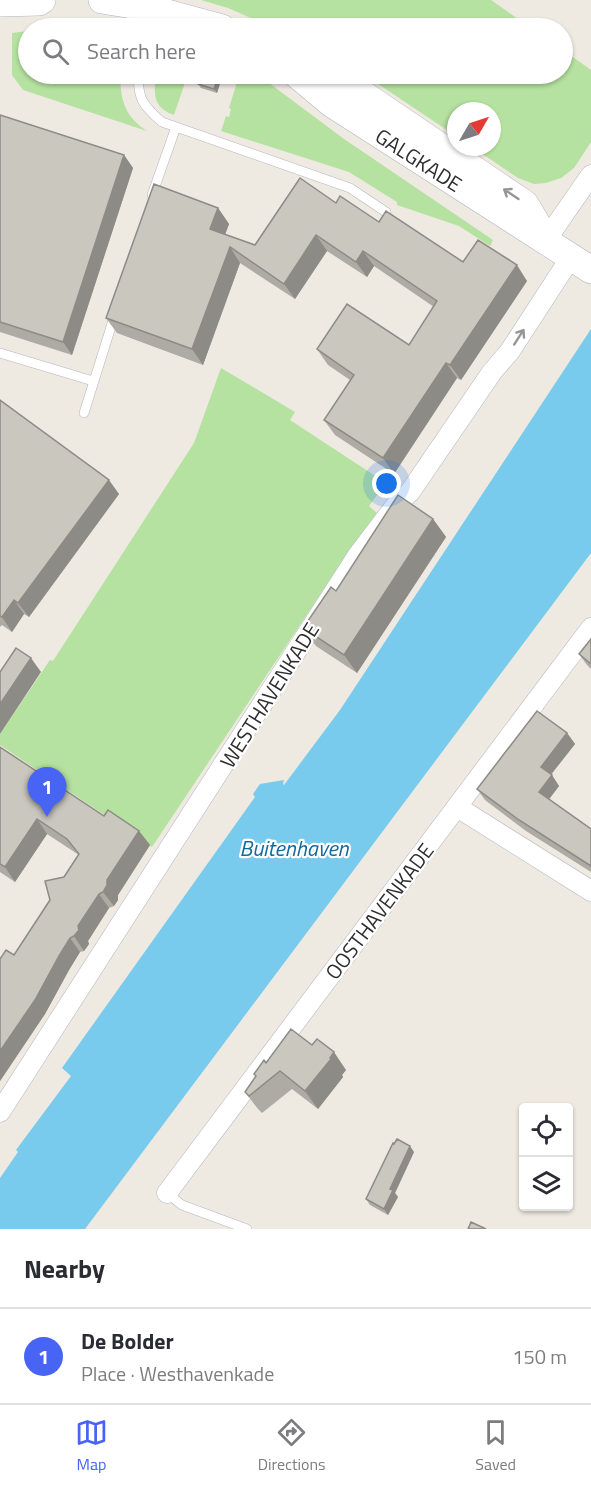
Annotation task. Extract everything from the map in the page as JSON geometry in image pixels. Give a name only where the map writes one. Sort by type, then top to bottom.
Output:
[{"type":"main road","points":[[0,3],[42,0]]},
{"type":"main road","points":[[102,0],[143,18]]},
{"type":"main road","name":"GALGKADE","points":[[308,84],[332,104],[581,263]]},
{"type":"main road","name":"GALGKADE","points":[[348,84],[525,204],[546,240]]},
{"type":"street","points":[[546,240],[591,175]]},
{"type":"street","name":"WESTHAVENKADE","points":[[0,1112],[358,555],[396,505],[410,492],[484,384],[581,263]]},
{"type":"street","name":"OOSTHAVENKADE","points":[[167,1193],[591,628]]},
{"type":"street","points":[[457,807],[591,891]]},
{"type":"lane","points":[[138,84],[138,93],[146,108],[162,122],[350,188],[386,212]]},
{"type":"lane","points":[[151,201],[176,127]]},
{"type":"lane","points":[[84,414],[118,302]]},
{"type":"lane","points":[[0,353],[93,381]]},
{"type":"lane","points":[[167,1193],[182,1205],[247,1229]]},
{"type":"green space","points":[[201,0],[491,0],[517,18],[251,18]]},
{"type":"green space","points":[[18,32],[18,83],[12,75],[12,33]]},
{"type":"green space","points":[[573,57],[591,70],[591,142],[574,168],[561,178],[534,184],[518,178],[485,156],[501,156],[501,102],[447,102],[447,130],[378,84],[573,84]]},
{"type":"green space","points":[[19,84],[121,84],[125,106],[133,120],[147,131],[23,90]]},
{"type":"green space","points":[[155,84],[185,84],[174,115],[158,104]]},
{"type":"green space","points":[[236,84],[270,84],[344,139],[493,240],[490,246],[459,226],[397,205],[397,202],[349,172],[221,131],[226,116],[229,117],[231,109],[229,108]]},
{"type":"green space","points":[[221,368],[295,412],[290,420],[386,483],[369,506],[377,513],[152,847],[0,745],[0,734],[50,660],[53,661],[194,443]]},
{"type":"water","name":"Buitenhaven","points":[[591,329],[591,553],[85,1229],[0,1229],[0,1178],[18,1152],[16,1150],[71,1076],[62,1068],[255,797],[253,794],[260,784],[284,780],[284,785],[340,710]]},
{"type":"building","points":[[198,84],[216,84],[214,89]]},
{"type":"building","points":[[0,115],[124,155],[63,342],[0,322]]},
{"type":"building","points":[[300,178],[336,203],[340,196],[379,222],[386,211],[463,262],[478,240],[517,265],[450,365],[446,363],[383,458],[324,420],[354,375],[317,349],[347,304],[409,345],[437,301],[363,251],[356,262],[316,235],[284,284],[230,247],[192,349],[106,318],[154,184],[218,208],[210,229],[255,245]]},
{"type":"building","points":[[0,400],[109,480],[18,603],[14,600],[2,617],[0,616]]},
{"type":"building","points":[[398,495],[433,519],[344,655],[303,628],[331,587],[336,591]]},
{"type":"building","points":[[591,639],[591,664],[579,654]]},
{"type":"building","points":[[16,648],[31,658],[0,704],[0,672]]},
{"type":"building","points":[[537,711],[567,733],[541,767],[552,775],[539,792],[591,829],[591,866],[519,820],[477,789]]},
{"type":"building","points":[[0,747],[104,816],[108,810],[139,831],[107,880],[103,892],[99,894],[78,926],[79,930],[70,938],[35,1000],[0,1051],[0,959],[6,950],[14,955],[50,900],[45,881],[64,877],[79,854],[67,839],[37,819],[5,867],[0,864]]},
{"type":"building","points":[[291,1029],[312,1045],[317,1039],[334,1052],[331,1059],[305,1091],[280,1071],[249,1096],[245,1092],[256,1076],[254,1074],[264,1060],[266,1063]]},
{"type":"building","points":[[397,1139],[410,1146],[390,1189],[393,1190],[384,1209],[366,1199]]},
{"type":"building","points":[[471,1222],[486,1229],[468,1229]]},
{"type":"place","name":"De Bolder","points":[[47,817]]}]
